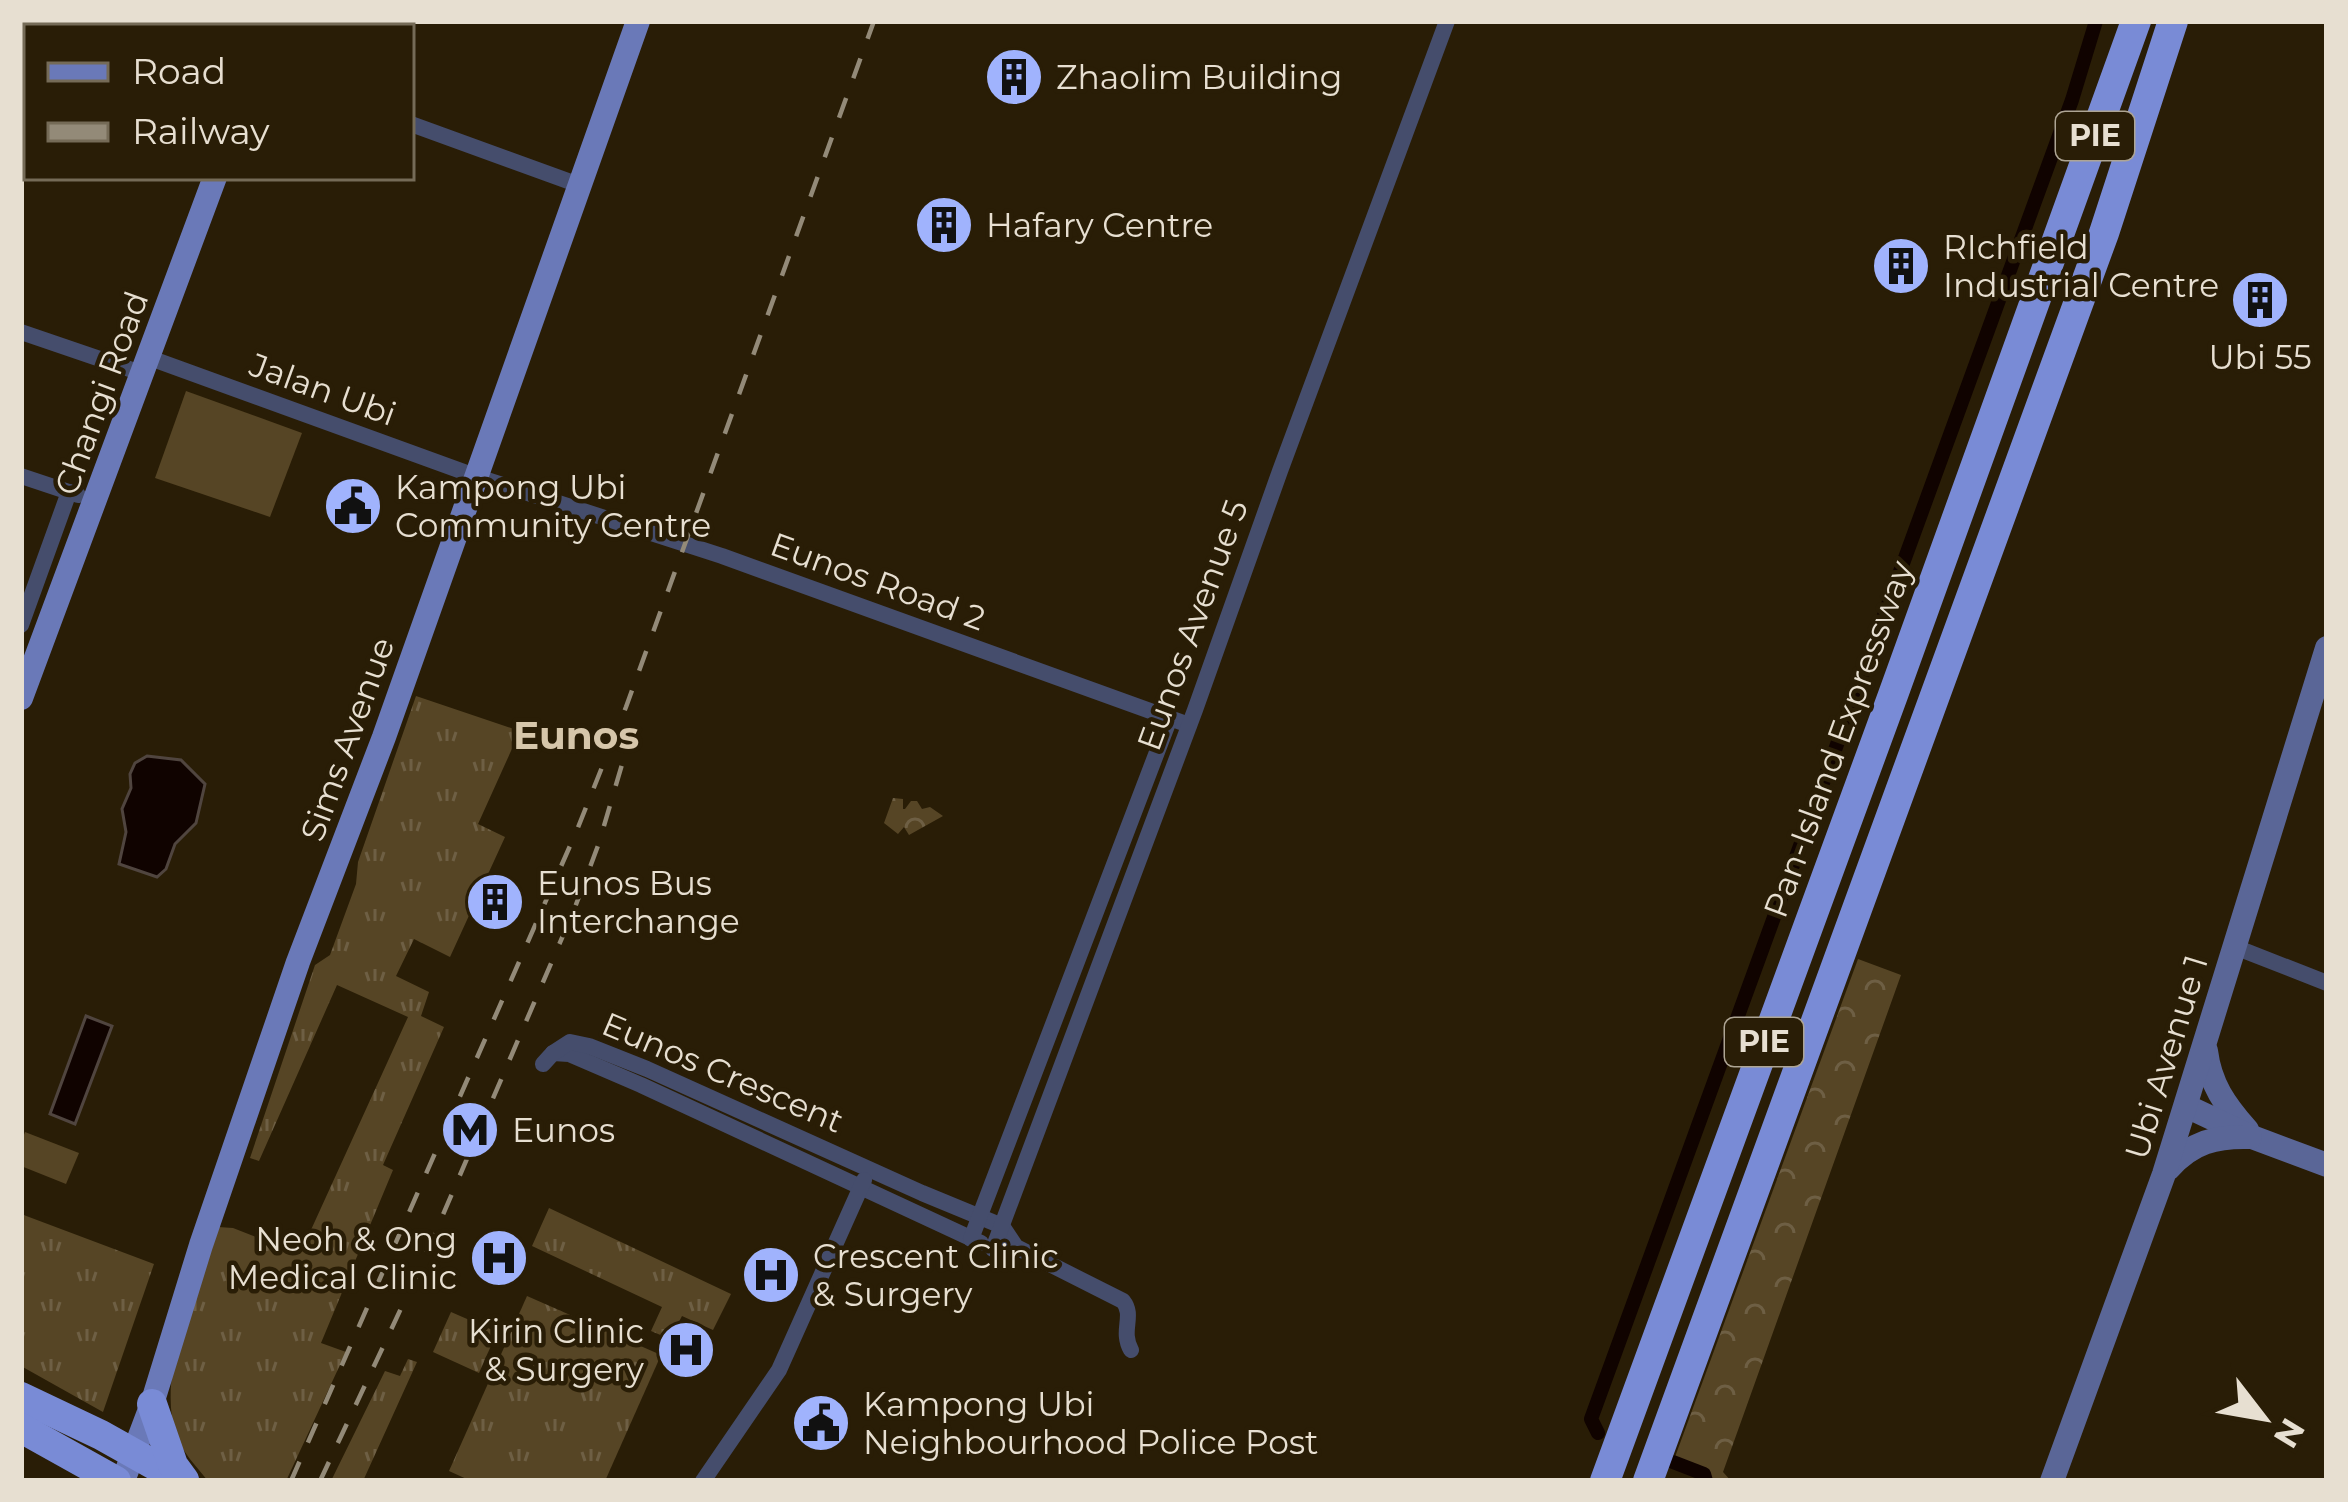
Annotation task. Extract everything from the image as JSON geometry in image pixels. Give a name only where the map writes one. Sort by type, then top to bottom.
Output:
[{"type":"highway","name":"Pan-Island Expressway","points":[[1605,1481],[2136,21]]},
{"type":"highway","name":"PIE","points":[[1648,1481],[2104,233],[2174,21]]},
{"type":"highway","points":[[2104,233],[2192,21]]},
{"type":"highway","points":[[21,1397],[125,1472]]},
{"type":"highway","points":[[152,1404],[173,1465],[184,1481]]},
{"type":"highway","points":[[21,1428],[125,1472],[184,1481]]},
{"type":"main road","name":"Sims Avenue","points":[[125,1472],[152,1404],[298,962],[384,737],[638,21]]},
{"type":"main road","name":"Changi Road","points":[[21,698],[29,630],[96,501],[214,180]]},
{"type":"street","name":"Eunos Avenue 5","points":[[993,1249],[1447,21]]},
{"type":"street","points":[[414,125],[579,185]]},
{"type":"street","name":"Jalan Ubi","points":[[26,333],[147,366],[475,476]]},
{"type":"street","points":[[21,476],[96,501]]},
{"type":"street","name":"Eunos Road 2","points":[[475,476],[722,556],[1189,724]]},
{"type":"street","points":[[29,630],[69,492]]},
{"type":"street","name":"Ubi Avenue 1","points":[[2052,1481],[2164,1174],[2327,648]]},
{"type":"street","name":"Eunos Avenue 5","points":[[971,1239],[1170,718]]},
{"type":"street","points":[[2235,947],[2327,982]]},
{"type":"street","name":"Eunos Crescent","points":[[993,1249],[569,1054],[548,1058],[570,1042],[589,1046],[1002,1226]]},
{"type":"street","points":[[2205,1045],[2216,1090],[2252,1137]]},
{"type":"street","points":[[2186,1106],[2327,1165]]},
{"type":"street","points":[[2164,1174],[2201,1142],[2252,1137]]},
{"type":"street","name":"Eunos Crescent","points":[[703,1481],[779,1370],[870,1169]]},
{"type":"street","points":[[1002,1226],[1016,1246],[1126,1305],[1125,1338],[1131,1350]]},
{"type":"street","points":[[993,1249],[1016,1246]]},
{"type":"street","points":[[1112,1339],[1128,1316]]},
{"type":"green space","points":[[186,391],[302,433],[270,517],[155,478]]},
{"type":"green space","points":[[416,696],[520,731],[478,824],[505,837],[450,957],[414,939],[396,976],[429,992],[421,1016],[444,1027],[383,1165],[393,1170],[321,1343],[346,1352],[286,1481],[208,1481],[176,1435],[171,1384],[190,1302],[218,1227],[233,1228],[300,1254],[408,1017],[337,985],[259,1161],[250,1158],[315,965],[330,955],[356,884],[358,862]]},
{"type":"green space","points":[[893,798],[903,799],[903,809],[917,801],[922,809],[930,807],[943,816],[909,835],[904,827],[898,834],[884,823]]},
{"type":"green space","points":[[1858,959],[1901,975],[1723,1472],[1731,1481],[1712,1481],[1709,1470],[1675,1457]]},
{"type":"green space","points":[[25,1132],[79,1153],[66,1184],[21,1166]]},
{"type":"green space","points":[[549,1208],[731,1294],[713,1330],[682,1316],[670,1339],[651,1331],[662,1307],[532,1246]]},
{"type":"green space","points":[[21,1214],[154,1264],[103,1412],[21,1366]]},
{"type":"green space","points":[[527,1296],[661,1355],[605,1481],[471,1481],[449,1471]]},
{"type":"green space","points":[[451,1312],[497,1332],[479,1373],[433,1352]]},
{"type":"green space","points":[[408,1359],[417,1362],[363,1481],[331,1481],[385,1371],[400,1376]]},
{"type":"shaded area","points":[[147,756],[181,760],[205,784],[196,823],[175,844],[166,869],[157,877],[119,864],[126,832],[122,809],[131,788],[130,774],[135,763]]},
{"type":"shaded area","points":[[86,1016],[112,1026],[75,1124],[50,1114]]},
{"type":"waterway","points":[[1598,1433],[1591,1419],[2072,100],[2096,21]]},
{"type":"waterway","points":[[1673,1462],[1704,1474],[1706,1481]]},
{"type":"railway","points":[[291,1481],[577,830],[626,707],[874,21]]},
{"type":"railway","points":[[320,1481],[420,1268],[574,910],[630,737]]},
{"type":"place","name":"Zhaolim Building","points":[[1014,77]]},
{"type":"place","name":"Hafary Centre","points":[[944,225]]},
{"type":"place","name":"RIchfield Industrial Centre","points":[[1901,266]]},
{"type":"place","name":"Ubi 55","points":[[2260,300]]},
{"type":"place","name":"Kampong Ubi Community Centre","points":[[353,506]]},
{"type":"place","name":"Eunos Bus Interchange","points":[[495,902]]},
{"type":"place","name":"Eunos","points":[[470,1130]]},
{"type":"place","name":"Neoh & Ong Medical Clinic","points":[[499,1258]]},
{"type":"place","name":"Crescent Clinic & Surgery","points":[[771,1275]]},
{"type":"place","name":"Kirin Clinic & Surgery","points":[[686,1350]]},
{"type":"place","name":"Kampong Ubi Neighbourhood Police Post","points":[[821,1423]]},
{"type":"district","name":"Eunos","points":[[576,735]]}]
